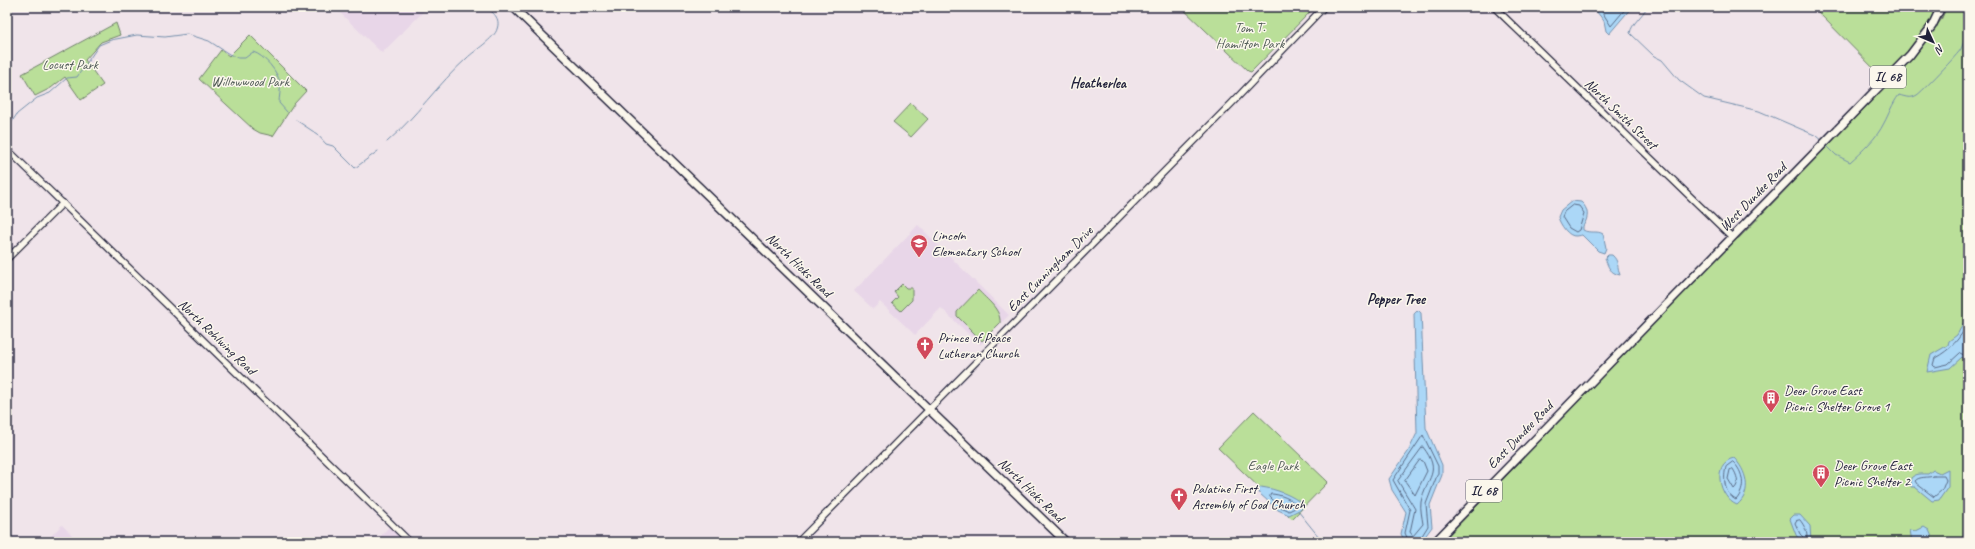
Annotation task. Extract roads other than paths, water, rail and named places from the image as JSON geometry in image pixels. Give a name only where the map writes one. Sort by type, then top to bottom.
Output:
[{"type":"main road","name":"North Hicks Road","points":[[513,7],[1066,542]]},
{"type":"main road","name":"West Dundee Road","points":[[1574,398],[1910,55],[1932,26],[1941,7]]},
{"type":"main road","name":"East Dundee Road","points":[[1435,542],[1574,398]]},
{"type":"street","name":"East Cunningham Drive","points":[[798,542],[1324,7]]},
{"type":"street","name":"North Smith Street","points":[[1494,7],[1732,237]]},
{"type":"street","name":"North Rohlwing Road","points":[[7,149],[410,542]]},
{"type":"street","points":[[7,259],[63,203]]},
{"type":"water","points":[[1593,7],[1632,7],[1609,34],[1606,31],[1604,21]]},
{"type":"water","points":[[1572,201],[1581,202],[1586,208],[1587,217],[1583,230],[1603,234],[1606,248],[1604,253],[1598,251],[1582,235],[1573,236],[1562,226],[1558,217],[1561,210]]},
{"type":"water","points":[[1608,255],[1612,255],[1616,260],[1620,275],[1614,273],[1608,267],[1605,258]]},
{"type":"water","points":[[1418,310],[1421,313],[1426,428],[1442,465],[1442,475],[1430,505],[1432,527],[1421,542],[1405,542],[1401,534],[1406,512],[1392,490],[1389,479],[1408,452],[1417,433],[1414,314]]},
{"type":"water","points":[[1968,315],[1968,362],[1962,357],[1950,368],[1927,372],[1931,355],[1948,345],[1949,341],[1957,335]]},
{"type":"water","points":[[1734,458],[1742,469],[1746,481],[1745,494],[1737,505],[1726,495],[1720,481],[1722,466],[1727,461]]},
{"type":"water","points":[[1948,469],[1948,487],[1939,500],[1932,501],[1915,487],[1911,487],[1911,478],[1915,475],[1928,474],[1933,470],[1940,473]]},
{"type":"water","points":[[1261,487],[1284,493],[1304,505],[1301,509],[1289,515],[1278,510],[1260,494],[1258,490]]},
{"type":"water","points":[[1794,515],[1800,515],[1810,526],[1811,542],[1801,542],[1796,535],[1790,519]]},
{"type":"water","points":[[1924,527],[1929,530],[1932,537],[1928,542],[1912,542],[1910,530],[1916,531]]},
{"type":"waterway","points":[[387,142],[408,122],[456,68],[495,33],[498,25],[496,16],[485,7]]},
{"type":"waterway","points":[[1647,7],[1631,29],[1630,33],[1654,56],[1662,60],[1679,80],[1704,98],[1759,111],[1817,136],[1823,141]]},
{"type":"waterway","points":[[1826,145],[1836,155],[1850,162],[1864,149],[1881,129],[1892,105],[1899,95],[1906,97],[1917,95],[1940,73],[1961,49],[1966,34],[1968,7]]},
{"type":"waterway","points":[[7,129],[17,114],[37,98],[50,93],[67,78],[77,77],[99,45],[111,40],[137,35],[165,37],[187,34],[209,41],[238,58],[245,58],[253,52],[257,54],[270,64],[279,79],[279,103],[287,112]]},
{"type":"waterway","points":[[296,120],[317,134],[326,144],[333,146],[355,168],[378,151]]},
{"type":"waterway","points":[[1298,511],[1323,542]]},
{"type":"place","name":"Lincoln Elementary School","points":[[919,258]]},
{"type":"place","name":"Prince of Peace Lutheran Church","points":[[925,360]]},
{"type":"place","name":"Deer Grove East Picnic Shelter Grove 1","points":[[1771,413]]},
{"type":"place","name":"Deer Grove East Picnic Shelter 2","points":[[1821,488]]},
{"type":"place","name":"Palatine First Assembly of God Church","points":[[1179,511]]},
{"type":"district","name":"Heatherlea","points":[[1098,83]]},
{"type":"district","name":"Pepper Tree","points":[[1396,299]]},
{"type":"park label","name":"Tom T. Hamilton Park","points":[[1250,36]]},
{"type":"park label","name":"Locust Park","points":[[70,64]]},
{"type":"park label","name":"Willowwood Park","points":[[250,81]]},
{"type":"park label","name":"Eagle Park","points":[[1273,465]]}]
